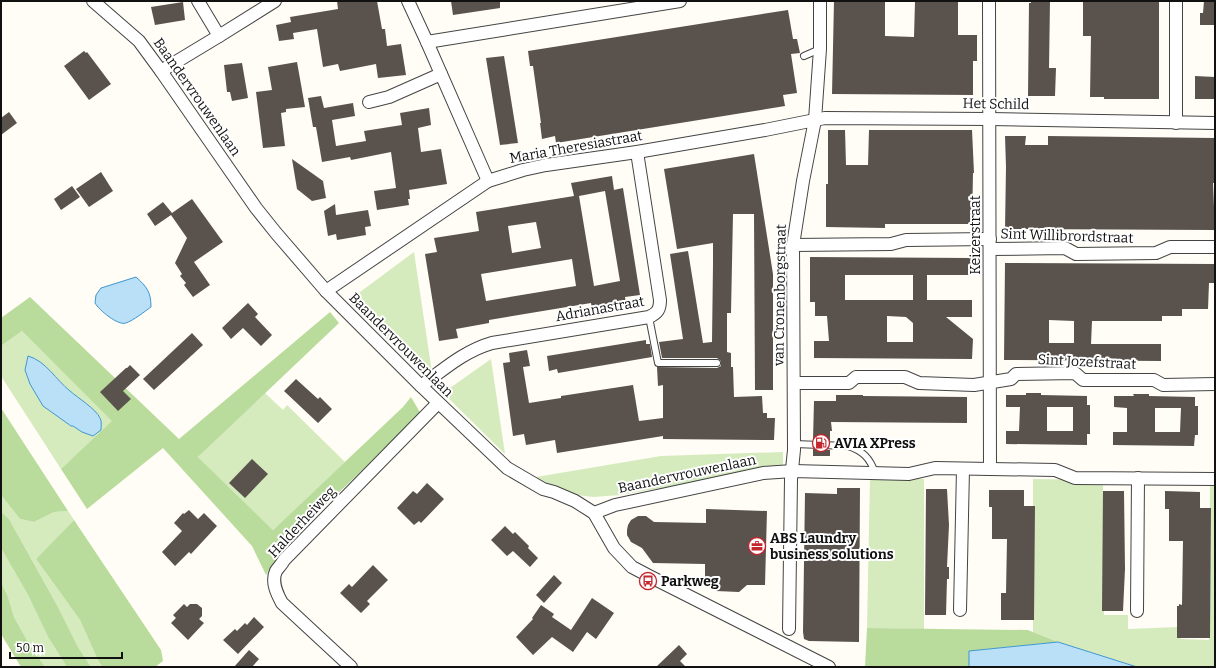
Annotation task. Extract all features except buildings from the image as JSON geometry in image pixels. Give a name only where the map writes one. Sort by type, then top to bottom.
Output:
[{"type":"street","name":"Baandervrouwenlaan","points":[[93,1],[139,42],[161,71],[256,208],[326,291],[438,403],[507,468],[543,488],[575,501],[594,513],[615,504],[763,472],[793,471],[909,474],[934,468],[1055,470],[1075,478],[1215,480]]},
{"type":"street","points":[[198,1],[219,36]]},
{"type":"street","points":[[161,71],[275,1]]},
{"type":"street","points":[[408,1],[488,181]]},
{"type":"street","points":[[427,42],[680,1]]},
{"type":"street","name":"van Cronenborgstraat","points":[[793,471],[793,245],[803,181],[815,120],[820,49],[820,1]]},
{"type":"street","name":"Keizerstraat","points":[[989,1],[990,469]]},
{"type":"street","points":[[1176,1],[1176,123]]},
{"type":"street","points":[[369,102],[389,97],[441,74]]},
{"type":"street","name":"Het Schild","points":[[815,120],[825,118],[990,119],[1215,123]]},
{"type":"street","name":"Maria Theresiastraat","points":[[326,291],[488,181],[523,170],[546,165],[637,152],[815,120]]},
{"type":"street","name":"Adrianastraat","points":[[421,386],[467,353],[481,346],[650,317],[656,314],[660,309],[660,300],[637,152]]},
{"type":"street","name":"Sint Willibrordstraat","points":[[793,245],[891,244],[906,240],[1065,248],[1076,254],[1156,253],[1170,247],[1215,247]]},
{"type":"street","name":"Sint Jozefstraat","points":[[794,383],[849,383],[856,377],[905,377],[919,384],[974,385],[1011,379],[1016,374],[1075,373],[1083,380],[1154,380],[1163,384],[1215,384]]},
{"type":"street","name":"Halderheiweg","points":[[350,667],[282,603],[277,595],[275,586],[276,572],[284,560],[438,403]]},
{"type":"street","points":[[960,610],[963,469]]},
{"type":"street","points":[[788,629],[793,471]]},
{"type":"street","points":[[1137,611],[1138,478]]},
{"type":"street","points":[[594,513],[614,548],[632,567],[829,667]]},
{"type":"lane","points":[[804,56],[820,49]]},
{"type":"lane","points":[[650,317],[658,363],[717,363]]},
{"type":"lane","points":[[794,444],[848,446],[864,455],[871,462],[875,473]]},
{"type":"green space","points":[[414,252],[432,373],[424,373],[388,340],[363,313],[350,303],[352,298]]},
{"type":"green space","points":[[30,297],[179,439],[330,312],[339,323],[198,457],[273,530],[403,407],[411,397],[421,414],[288,540],[266,575],[252,546],[163,448],[87,509],[61,469],[112,421],[22,331],[1,346],[1,318]]},
{"type":"green space","points":[[22,331],[113,421],[61,469],[1,376],[1,346]],"holes":[[[28,356],[101,418],[82,432],[73,426],[70,426],[43,405],[30,384],[25,370]]]},
{"type":"green space","points":[[491,359],[505,454],[443,393]]},
{"type":"green space","points":[[265,393],[283,410],[287,405],[345,462],[273,530],[198,457]]},
{"type":"green space","points":[[1,408],[68,511],[54,512],[34,522],[20,519],[1,495]]},
{"type":"green space","points":[[783,452],[783,465],[620,495],[594,497],[559,493],[530,478],[661,456]]},
{"type":"green space","points":[[870,478],[924,479],[924,629],[867,628]]},
{"type":"green space","points":[[1033,479],[1103,480],[1104,615],[1128,615],[1128,629],[1178,627],[1181,639],[1209,640],[1210,481],[1215,481],[1215,667],[1137,667],[1058,642],[1033,632]]},
{"type":"green space","points":[[1,495],[20,519],[34,522],[54,512],[68,511],[74,520],[36,559],[80,620],[102,667],[91,667],[78,647],[58,607],[9,519],[1,512]]},
{"type":"green space","points":[[1,512],[9,519],[58,607],[78,647],[91,667],[67,667],[48,637],[28,595],[1,548]]},
{"type":"green space","points":[[74,520],[161,650],[163,661],[155,667],[102,667],[80,620],[36,559]]},
{"type":"green space","points":[[1,548],[28,595],[48,637],[67,667],[45,667],[29,644],[14,617],[8,597],[1,582]]},
{"type":"green space","points":[[1,582],[8,597],[14,617],[29,644],[45,667],[21,667],[1,634]]},
{"type":"green space","points":[[867,628],[1028,630],[1058,642],[969,651],[969,667],[865,667]]},
{"type":"water","points":[[136,277],[148,290],[151,307],[136,318],[123,323],[114,320],[97,306],[95,303],[96,295],[101,288]]},
{"type":"water","points":[[28,356],[46,366],[65,387],[95,411],[101,419],[101,430],[93,436],[82,432],[43,406],[30,384],[25,370]]},
{"type":"water","points":[[1058,642],[1137,667],[969,667],[969,651]]},
{"type":"place","name":"AVIA XPress","points":[[821,443]]},
{"type":"place","name":"ABS Laundry business solutions","points":[[757,546]]},
{"type":"place","name":"Parkweg","points":[[648,581]]}]
